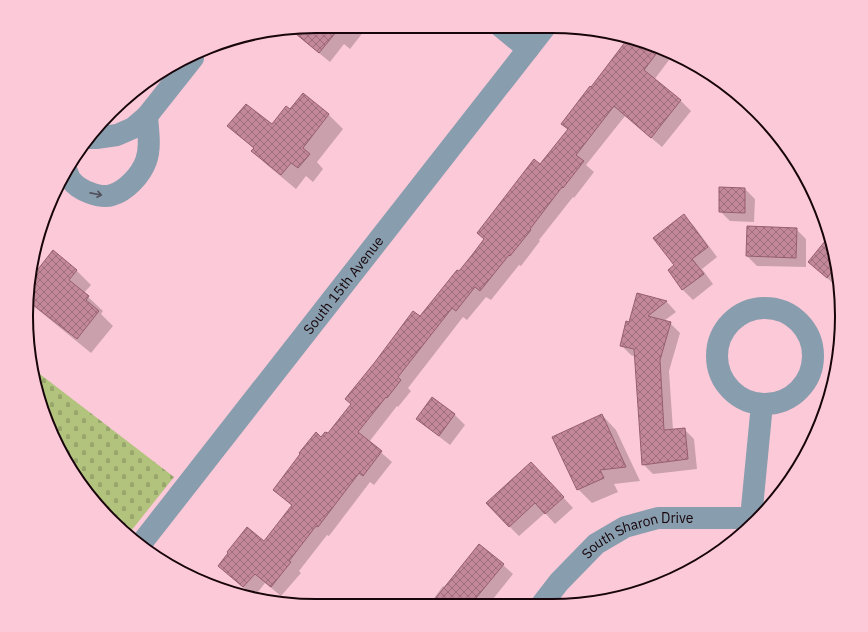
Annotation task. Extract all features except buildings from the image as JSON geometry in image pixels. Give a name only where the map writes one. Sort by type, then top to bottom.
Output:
[{"type":"street","points":[[509,33],[528,49]]},
{"type":"street","name":"South 15th Avenue","points":[[143,541],[541,33]]},
{"type":"street","points":[[96,138],[117,135],[133,128],[146,116],[189,63]]},
{"type":"street","points":[[69,177],[71,181],[86,192],[98,196],[112,195],[127,187],[141,172],[146,162],[149,147],[146,116]]},
{"type":"street","points":[[757,308],[772,308],[788,313],[801,323],[810,337],[814,352],[812,369],[805,384],[793,395],[778,402],[762,404],[746,400],[733,392],[723,380],[718,366],[717,350],[721,335],[730,322],[742,313],[757,308]]},
{"type":"street","points":[[754,514],[762,404]]},
{"type":"street","name":"South Sharon Drive","points":[[546,599],[559,582],[596,544],[625,526],[658,518],[750,518]]},
{"type":"green space","points":[[39,373],[174,477],[131,531],[103,503],[71,458],[62,441],[48,407]]}]
